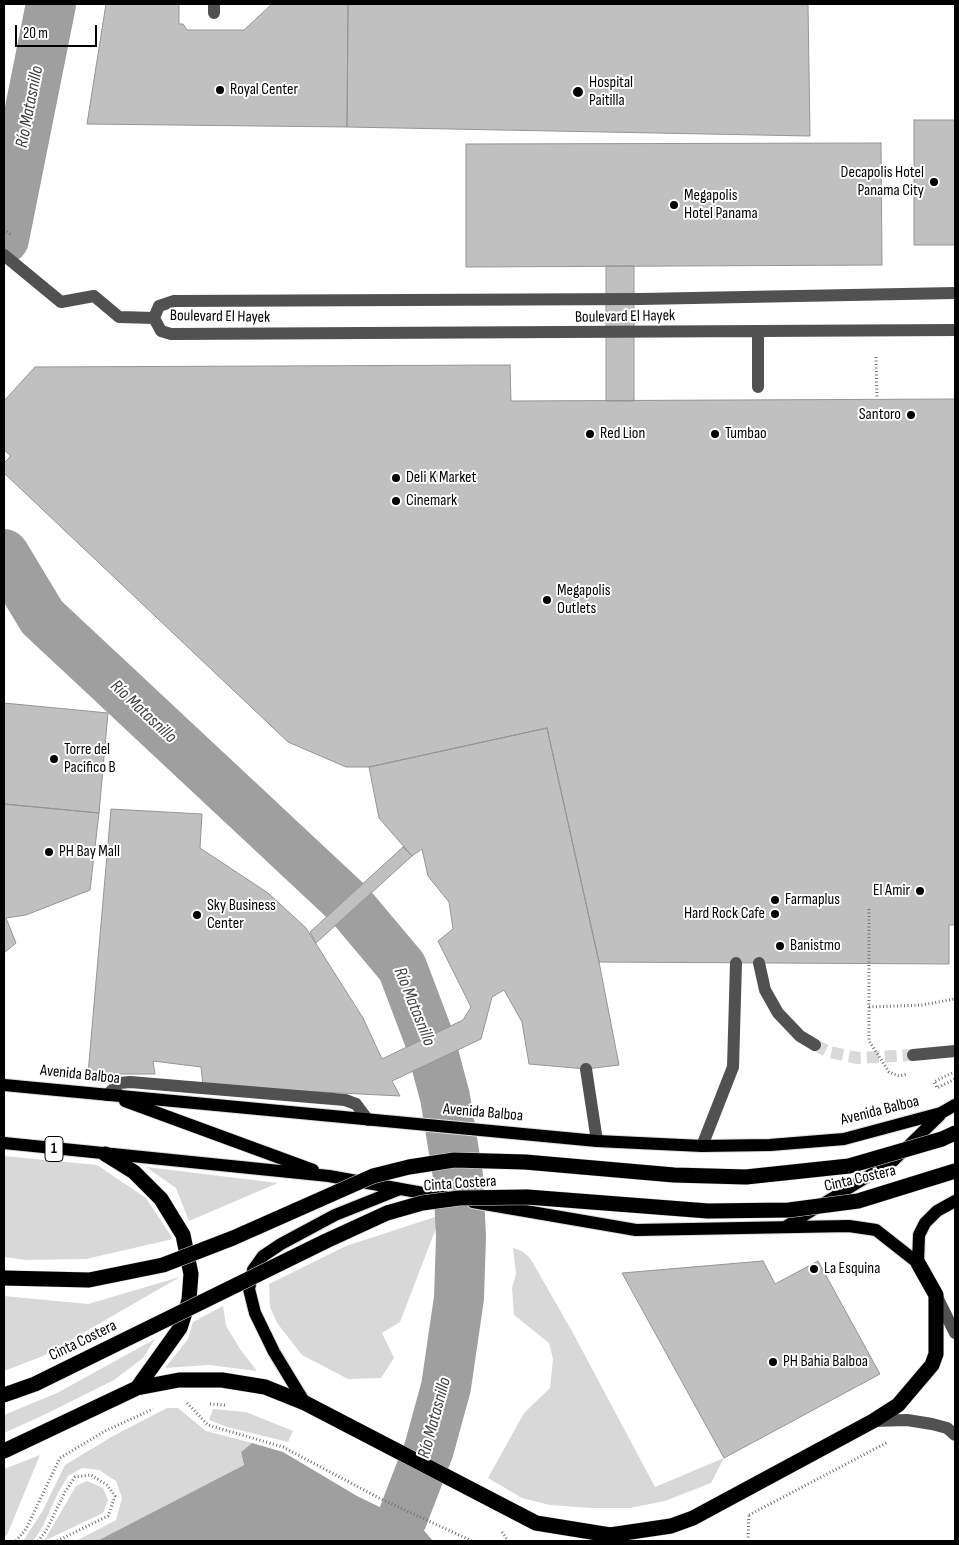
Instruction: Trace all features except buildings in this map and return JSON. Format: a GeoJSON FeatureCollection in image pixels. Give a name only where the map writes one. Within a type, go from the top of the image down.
{"type":"FeatureCollection","features":[{"type":"Feature","properties":{"kind":"highway"},"geometry":{"type":"LineString","coordinates":[[4,1278],[89,1280],[164,1265],[233,1238],[373,1176],[409,1167],[454,1160],[525,1162],[646,1173],[746,1177],[850,1166],[942,1139],[955,1132]]}},
{"type":"Feature","properties":{"kind":"highway"},"geometry":{"type":"LineString","coordinates":[[105,1154],[134,1172],[161,1199],[183,1235],[191,1274],[189,1300],[180,1328],[137,1388]]}},
{"type":"Feature","properties":{"kind":"highway","name":"Cinta Costera"},"geometry":{"type":"LineString","coordinates":[[4,1395],[44,1380],[326,1240],[387,1213],[422,1203],[459,1198],[527,1198],[708,1211],[789,1210],[858,1201],[955,1172]]}},
{"type":"Feature","properties":{"kind":"highway"},"geometry":{"type":"LineString","coordinates":[[4,1451],[137,1388],[179,1380],[222,1380],[264,1388],[310,1405],[536,1523],[610,1535],[672,1526],[693,1518],[873,1421],[898,1405],[932,1365],[936,1354],[936,1294],[918,1263]]}},
{"type":"Feature","properties":{"kind":"main road","name":"Avenida Balboa"},"geometry":{"type":"LineString","coordinates":[[4,1085],[597,1141],[702,1146],[770,1145],[844,1139],[941,1113],[955,1105]]}},
{"type":"Feature","properties":{"kind":"main road"},"geometry":{"type":"LineString","coordinates":[[107,1095],[329,1176]]}},
{"type":"Feature","properties":{"kind":"main road"},"geometry":{"type":"LineString","coordinates":[[782,1229],[893,1161],[941,1113]]}},
{"type":"Feature","properties":{"kind":"main road","name":"1"},"geometry":{"type":"LineString","coordinates":[[4,1143],[105,1154]]}},
{"type":"Feature","properties":{"kind":"main road"},"geometry":{"type":"LineString","coordinates":[[105,1154],[329,1176],[636,1230],[782,1229],[849,1226],[876,1230],[918,1263]]}},
{"type":"Feature","properties":{"kind":"main road"},"geometry":{"type":"LineString","coordinates":[[310,1405],[274,1352],[254,1313],[249,1290],[253,1270],[263,1256],[281,1244],[335,1215],[403,1190]]}},
{"type":"Feature","properties":{"kind":"main road"},"geometry":{"type":"LineString","coordinates":[[918,1263],[919,1234],[937,1211],[955,1201]]}},
{"type":"Feature","properties":{"kind":"street"},"geometry":{"type":"LineString","coordinates":[[4,255],[62,302],[94,296],[119,318],[154,318]]}},
{"type":"Feature","properties":{"kind":"street","name":"Boulevard El Hayek"},"geometry":{"type":"LineString","coordinates":[[955,293],[640,299],[174,300],[159,306],[154,318],[161,331],[171,334],[955,330]]}},
{"type":"Feature","properties":{"kind":"street"},"geometry":{"type":"LineString","coordinates":[[758,331],[758,387]]}},
{"type":"Feature","properties":{"kind":"street"},"geometry":{"type":"LineString","coordinates":[[702,1146],[733,1066],[736,963]]}},
{"type":"Feature","properties":{"kind":"street"},"geometry":{"type":"LineString","coordinates":[[759,963],[765,990],[778,1013],[800,1036],[815,1046]]}},
{"type":"Feature","properties":{"kind":"street"},"geometry":{"type":"LineString","coordinates":[[913,1055],[955,1051]]}},
{"type":"Feature","properties":{"kind":"street"},"geometry":{"type":"LineString","coordinates":[[586,1069],[597,1141]]}},
{"type":"Feature","properties":{"kind":"street"},"geometry":{"type":"LineString","coordinates":[[936,1294],[955,1333]]}},
{"type":"Feature","properties":{"kind":"street"},"geometry":{"type":"LineString","coordinates":[[873,1421],[907,1420],[947,1428],[955,1436]]}},
{"type":"Feature","properties":{"kind":"path"},"geometry":{"type":"LineString","coordinates":[[876,357],[877,399]]}},
{"type":"Feature","properties":{"kind":"path"},"geometry":{"type":"LineString","coordinates":[[870,909],[870,1041],[889,1072],[904,1075]]}},
{"type":"Feature","properties":{"kind":"path"},"geometry":{"type":"LineString","coordinates":[[870,1007],[922,1005],[955,999]]}},
{"type":"Feature","properties":{"kind":"path"},"geometry":{"type":"LineString","coordinates":[[955,1071],[934,1082],[937,1088],[955,1079]]}},
{"type":"Feature","properties":{"kind":"path"},"geometry":{"type":"LineString","coordinates":[[177,1403],[196,1403]]}},
{"type":"Feature","properties":{"kind":"path"},"geometry":{"type":"LineString","coordinates":[[187,1403],[208,1425],[283,1446],[314,1461],[379,1498],[472,1541]]}},
{"type":"Feature","properties":{"kind":"path"},"geometry":{"type":"LineString","coordinates":[[206,1404],[234,1405]]}},
{"type":"Feature","properties":{"kind":"path"},"geometry":{"type":"LineString","coordinates":[[16,1541],[26,1529],[60,1458],[105,1431],[158,1406]]}},
{"type":"Feature","properties":{"kind":"path"},"geometry":{"type":"LineString","coordinates":[[749,1515],[901,1435],[907,1420]]}},
{"type":"Feature","properties":{"kind":"path"},"geometry":{"type":"LineString","coordinates":[[38,1541],[75,1477],[91,1475],[108,1485],[115,1496],[108,1516],[57,1541]]}},
{"type":"Feature","properties":{"kind":"path"},"geometry":{"type":"LineString","coordinates":[[504,1533],[508,1541]]}},
{"type":"Feature","properties":{"kind":"shaded area"},"geometry":{"type":"Polygon","coordinates":[[[4,1156],[97,1165],[146,1198],[173,1239],[86,1259],[26,1260],[4,1257],[4,1156]]]}},
{"type":"Feature","properties":{"kind":"shaded area"},"geometry":{"type":"Polygon","coordinates":[[[146,1167],[278,1183],[189,1221],[176,1188],[146,1167]]]}},
{"type":"Feature","properties":{"kind":"shaded area"},"geometry":{"type":"Polygon","coordinates":[[[441,1215],[400,1322],[382,1333],[394,1358],[381,1378],[348,1379],[302,1355],[277,1323],[270,1307],[269,1284],[346,1246],[441,1215]]]}},
{"type":"Feature","properties":{"kind":"shaded area"},"geometry":{"type":"Polygon","coordinates":[[[513,1248],[522,1251],[530,1258],[573,1333],[655,1487],[724,1458],[711,1483],[665,1501],[630,1508],[590,1508],[550,1505],[522,1498],[488,1478],[524,1413],[550,1388],[553,1359],[549,1343],[514,1315],[512,1288],[516,1274],[513,1248]]]}},
{"type":"Feature","properties":{"kind":"shaded area"},"geometry":{"type":"Polygon","coordinates":[[[180,1277],[43,1356],[4,1371],[4,1296],[88,1304],[180,1277]]]}},
{"type":"Feature","properties":{"kind":"shaded area"},"geometry":{"type":"Polygon","coordinates":[[[223,1306],[226,1326],[240,1349],[257,1371],[209,1365],[165,1368],[188,1339],[193,1322],[223,1306]]]}},
{"type":"Feature","properties":{"kind":"shaded area"},"geometry":{"type":"Polygon","coordinates":[[[155,1339],[143,1358],[114,1380],[4,1433],[4,1415],[57,1393],[155,1339]]]}},
{"type":"Feature","properties":{"kind":"shaded area"},"geometry":{"type":"Polygon","coordinates":[[[167,1408],[178,1408],[206,1431],[252,1443],[241,1452],[244,1465],[97,1541],[76,1541],[116,1520],[122,1498],[116,1481],[99,1470],[82,1468],[68,1476],[42,1528],[33,1541],[23,1541],[42,1512],[65,1465],[113,1436],[167,1408]]]}},
{"type":"Feature","properties":{"kind":"shaded area"},"geometry":{"type":"Polygon","coordinates":[[[213,1409],[246,1412],[293,1431],[288,1442],[227,1427],[209,1420],[213,1409]]]}},
{"type":"Feature","properties":{"kind":"shaded area"},"geometry":{"type":"Polygon","coordinates":[[[252,1443],[283,1452],[357,1496],[421,1527],[433,1541],[97,1541],[244,1465],[241,1452],[252,1443]]]}},
{"type":"Feature","properties":{"kind":"shaded area"},"geometry":{"type":"Polygon","coordinates":[[[40,1455],[7,1535],[4,1537],[4,1469],[40,1455]]]}},
{"type":"Feature","properties":{"kind":"shaded area"},"geometry":{"type":"Polygon","coordinates":[[[87,1481],[103,1488],[108,1500],[103,1513],[44,1541],[76,1486],[87,1481]]]}},
{"type":"Feature","properties":{"kind":"waterway","name":"Río Matasnillo"},"geometry":{"type":"LineString","coordinates":[[4,239],[51,4]]}},
{"type":"Feature","properties":{"kind":"waterway","name":"Río Matasnillo"},"geometry":{"type":"LineString","coordinates":[[4,554],[42,617],[349,904],[402,967],[430,1041],[445,1097],[458,1176],[461,1237],[459,1298],[446,1387],[429,1449],[402,1519]]}},
{"type":"Feature","properties":{"kind":"tunnel"},"geometry":{"type":"LineString","coordinates":[[815,1045],[829,1052],[858,1058],[913,1055]]}},
{"type":"Feature","properties":{"kind":"place","name":"Royal Center"},"geometry":{"type":"Point","coordinates":[220,90]}},
{"type":"Feature","properties":{"kind":"place","name":"Hospital Paitilla"},"geometry":{"type":"Point","coordinates":[578,92]}},
{"type":"Feature","properties":{"kind":"place","name":"Decapolis Hotel Panama City"},"geometry":{"type":"Point","coordinates":[934,182]}},
{"type":"Feature","properties":{"kind":"place","name":"Megapolis Hotel Panama"},"geometry":{"type":"Point","coordinates":[674,205]}},
{"type":"Feature","properties":{"kind":"place","name":"Santoro"},"geometry":{"type":"Point","coordinates":[911,415]}},
{"type":"Feature","properties":{"kind":"place","name":"Red Lion"},"geometry":{"type":"Point","coordinates":[590,434]}},
{"type":"Feature","properties":{"kind":"place","name":"Tumbao"},"geometry":{"type":"Point","coordinates":[715,434]}},
{"type":"Feature","properties":{"kind":"place","name":"Deli K Market"},"geometry":{"type":"Point","coordinates":[396,478]}},
{"type":"Feature","properties":{"kind":"place","name":"Cinemark"},"geometry":{"type":"Point","coordinates":[396,501]}},
{"type":"Feature","properties":{"kind":"place","name":"Megapolis Outlets"},"geometry":{"type":"Point","coordinates":[547,600]}},
{"type":"Feature","properties":{"kind":"place","name":"Torre del Pacifico B"},"geometry":{"type":"Point","coordinates":[54,759]}},
{"type":"Feature","properties":{"kind":"place","name":"PH Bay Mall"},"geometry":{"type":"Point","coordinates":[49,852]}},
{"type":"Feature","properties":{"kind":"place","name":"El Amir"},"geometry":{"type":"Point","coordinates":[920,891]}},
{"type":"Feature","properties":{"kind":"place","name":"Farmaplus"},"geometry":{"type":"Point","coordinates":[775,900]}},
{"type":"Feature","properties":{"kind":"place","name":"Hard Rock Cafe"},"geometry":{"type":"Point","coordinates":[775,914]}},
{"type":"Feature","properties":{"kind":"place","name":"Sky Business Center"},"geometry":{"type":"Point","coordinates":[197,915]}},
{"type":"Feature","properties":{"kind":"place","name":"Banistmo"},"geometry":{"type":"Point","coordinates":[780,946]}},
{"type":"Feature","properties":{"kind":"place","name":"La Esquina"},"geometry":{"type":"Point","coordinates":[814,1269]}},
{"type":"Feature","properties":{"kind":"place","name":"PH Bahia Balboa"},"geometry":{"type":"Point","coordinates":[773,1362]}}]}
